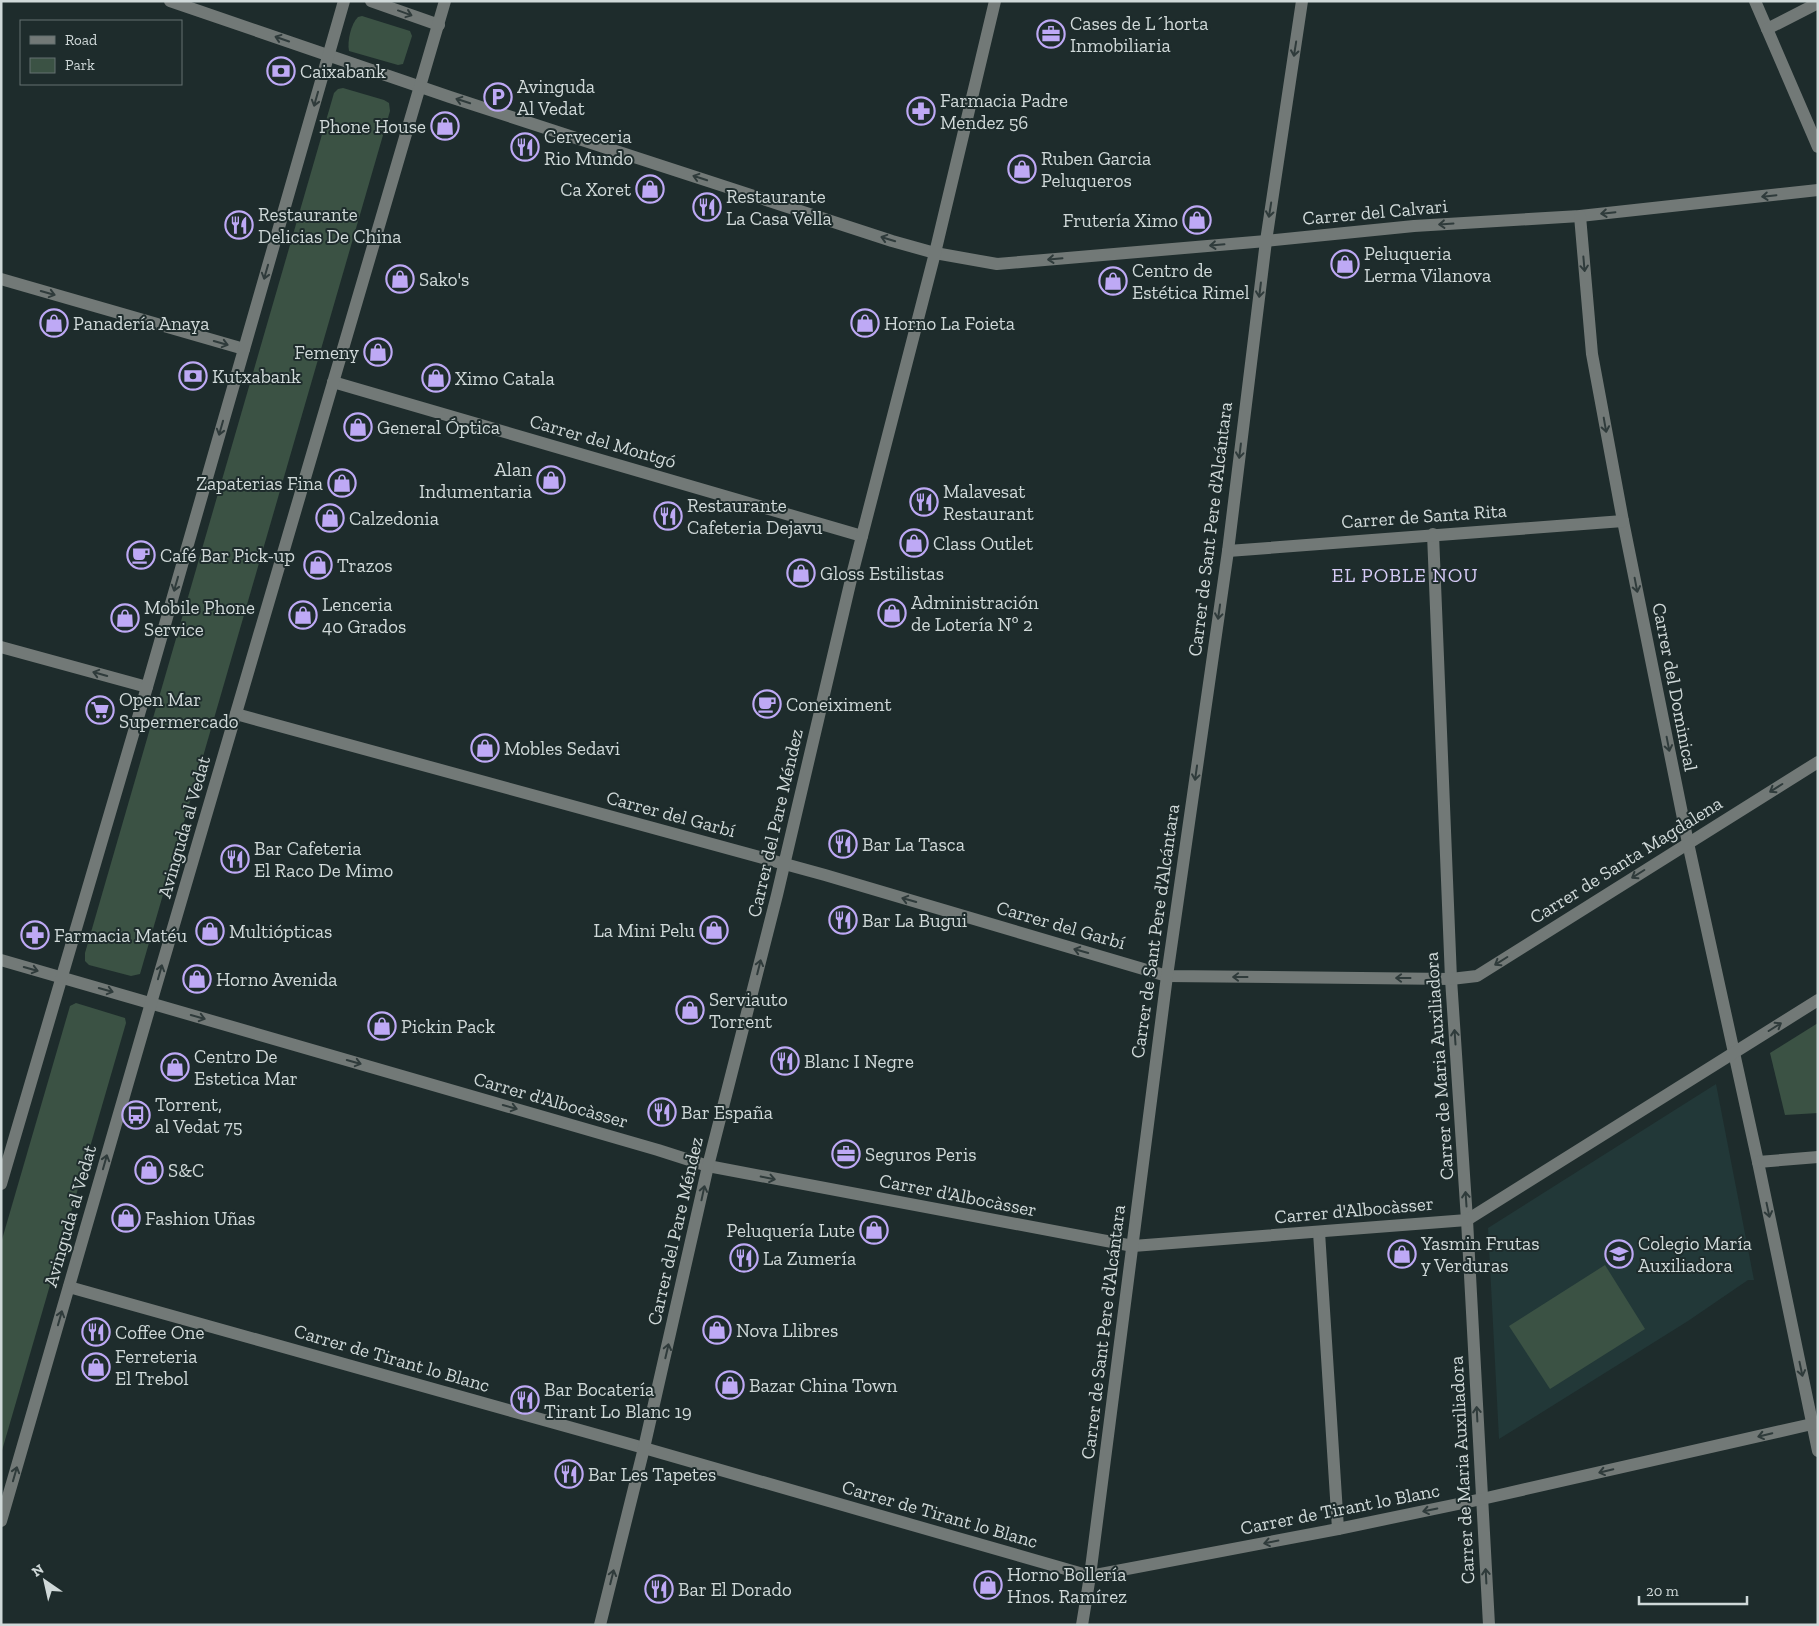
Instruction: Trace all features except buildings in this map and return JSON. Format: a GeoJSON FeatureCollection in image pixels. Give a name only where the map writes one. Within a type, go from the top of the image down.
{"type":"FeatureCollection","features":[{"type":"Feature","properties":{"kind":"street"},"geometry":{"type":"LineString","coordinates":[[170,1],[422,86]]}},
{"type":"Feature","properties":{"kind":"street"},"geometry":{"type":"LineString","coordinates":[[372,1],[438,25]]}},
{"type":"Feature","properties":{"kind":"street","name":"Avinguda al Vedat"},"geometry":{"type":"LineString","coordinates":[[1,1521],[333,382],[422,86],[445,1]]}},
{"type":"Feature","properties":{"kind":"street","name":"Carrer del Pare Méndez"},"geometry":{"type":"LineString","coordinates":[[600,1625],[644,1448],[708,1166],[862,536],[935,253],[996,1]]}},
{"type":"Feature","properties":{"kind":"street","name":"Carrer de Sant Pere d'Alcántara"},"geometry":{"type":"LineString","coordinates":[[1082,1625],[1090,1576],[1167,976],[1228,551],[1266,241],[1302,1]]}},
{"type":"Feature","properties":{"kind":"street"},"geometry":{"type":"LineString","coordinates":[[1755,1],[1818,147]]}},
{"type":"Feature","properties":{"kind":"street"},"geometry":{"type":"LineString","coordinates":[[1767,29],[1818,3]]}},
{"type":"Feature","properties":{"kind":"street"},"geometry":{"type":"LineString","coordinates":[[1,1184],[147,687],[329,54],[339,7]]}},
{"type":"Feature","properties":{"kind":"street","name":"Carrer del Calvari"},"geometry":{"type":"LineString","coordinates":[[422,86],[450,97],[892,240],[935,253],[997,264],[1266,241],[1414,226],[1580,216],[1818,190]]}},
{"type":"Feature","properties":{"kind":"street","name":"Carrer del Dominical"},"geometry":{"type":"LineString","coordinates":[[1580,216],[1592,354],[1622,521],[1688,843],[1758,1162],[1818,1451]]}},
{"type":"Feature","properties":{"kind":"street"},"geometry":{"type":"LineString","coordinates":[[1,279],[244,349]]}},
{"type":"Feature","properties":{"kind":"street","name":"Carrer del Montgó"},"geometry":{"type":"LineString","coordinates":[[333,382],[862,536]]}},
{"type":"Feature","properties":{"kind":"street","name":"Carrer de Santa Rita"},"geometry":{"type":"LineString","coordinates":[[1228,551],[1622,521]]}},
{"type":"Feature","properties":{"kind":"street","name":"Carrer de Maria Auxiliadora"},"geometry":{"type":"LineString","coordinates":[[1433,534],[1451,979],[1467,1220],[1489,1625]]}},
{"type":"Feature","properties":{"kind":"street"},"geometry":{"type":"LineString","coordinates":[[1,647],[147,687]]}},
{"type":"Feature","properties":{"kind":"street","name":"Carrer del Garbí"},"geometry":{"type":"LineString","coordinates":[[236,714],[825,876],[1167,976],[1451,979]]}},
{"type":"Feature","properties":{"kind":"street","name":"Carrer de Santa Magdalena"},"geometry":{"type":"LineString","coordinates":[[1451,979],[1477,976],[1818,762]]}},
{"type":"Feature","properties":{"kind":"street"},"geometry":{"type":"LineString","coordinates":[[1,960],[151,1003]]}},
{"type":"Feature","properties":{"kind":"street","name":"Carrer d'Albocàsser"},"geometry":{"type":"LineString","coordinates":[[151,1003],[708,1166],[1133,1246],[1467,1220],[1818,1000]]}},
{"type":"Feature","properties":{"kind":"street"},"geometry":{"type":"LineString","coordinates":[[1758,1162],[1818,1157]]}},
{"type":"Feature","properties":{"kind":"street"},"geometry":{"type":"LineString","coordinates":[[1319,1232],[1338,1529]]}},
{"type":"Feature","properties":{"kind":"street","name":"Carrer de Tirant lo Blanc"},"geometry":{"type":"LineString","coordinates":[[69,1287],[644,1448],[1090,1576],[1338,1529],[1482,1499],[1812,1424]]}},
{"type":"Feature","properties":{"kind":"shaded area","name":"Colegio María Auxiliadora"},"geometry":{"type":"Polygon","coordinates":[[[1716,1084],[1754,1280],[1748,1280],[1688,1321],[1499,1439],[1488,1228],[1716,1084]]]}},
{"type":"Feature","properties":{"kind":"green space"},"geometry":{"type":"Polygon","coordinates":[[[362,16],[410,31],[412,36],[403,64],[398,65],[349,51],[350,33],[358,17],[362,16]]]}},
{"type":"Feature","properties":{"kind":"green space"},"geometry":{"type":"Polygon","coordinates":[[[343,88],[384,100],[389,103],[390,111],[140,974],[131,976],[89,965],[85,961],[85,953],[334,93],[338,89],[343,88]]]}},
{"type":"Feature","properties":{"kind":"green space"},"geometry":{"type":"Polygon","coordinates":[[[76,1003],[125,1018],[126,1023],[1,1454],[1,1243],[70,1006],[76,1003]]]}},
{"type":"Feature","properties":{"kind":"green space"},"geometry":{"type":"Polygon","coordinates":[[[1818,1023],[1818,1113],[1785,1115],[1770,1053],[1818,1023]]]}},
{"type":"Feature","properties":{"kind":"green space"},"geometry":{"type":"Polygon","coordinates":[[[1605,1265],[1645,1329],[1550,1389],[1509,1326],[1605,1265]]]}},
{"type":"Feature","properties":{"kind":"place","name":"Cases de L´horta Inmobiliaria"},"geometry":{"type":"Point","coordinates":[1051,34]}},
{"type":"Feature","properties":{"kind":"place","name":"Caixabank"},"geometry":{"type":"Point","coordinates":[281,71]}},
{"type":"Feature","properties":{"kind":"place","name":"Avinguda Al Vedat"},"geometry":{"type":"Point","coordinates":[498,97]}},
{"type":"Feature","properties":{"kind":"place","name":"Farmacia Padre Mendez 56"},"geometry":{"type":"Point","coordinates":[921,111]}},
{"type":"Feature","properties":{"kind":"place","name":"Phone House"},"geometry":{"type":"Point","coordinates":[445,126]}},
{"type":"Feature","properties":{"kind":"place","name":"Cerveceria Rio Mundo"},"geometry":{"type":"Point","coordinates":[525,147]}},
{"type":"Feature","properties":{"kind":"place","name":"Ruben Garcia Peluqueros"},"geometry":{"type":"Point","coordinates":[1022,169]}},
{"type":"Feature","properties":{"kind":"place","name":"Ca Xoret"},"geometry":{"type":"Point","coordinates":[650,189]}},
{"type":"Feature","properties":{"kind":"place","name":"Restaurante La Casa Vella"},"geometry":{"type":"Point","coordinates":[707,207]}},
{"type":"Feature","properties":{"kind":"place","name":"Frutería Ximo"},"geometry":{"type":"Point","coordinates":[1197,220]}},
{"type":"Feature","properties":{"kind":"place","name":"Restaurante Delicias De China"},"geometry":{"type":"Point","coordinates":[239,225]}},
{"type":"Feature","properties":{"kind":"place","name":"Peluqueria Lerma Vilanova"},"geometry":{"type":"Point","coordinates":[1345,264]}},
{"type":"Feature","properties":{"kind":"place","name":"Sako's"},"geometry":{"type":"Point","coordinates":[400,279]}},
{"type":"Feature","properties":{"kind":"place","name":"Centro de Estética Rimel"},"geometry":{"type":"Point","coordinates":[1113,281]}},
{"type":"Feature","properties":{"kind":"place","name":"Panadería Anaya"},"geometry":{"type":"Point","coordinates":[54,323]}},
{"type":"Feature","properties":{"kind":"place","name":"Horno La Foieta"},"geometry":{"type":"Point","coordinates":[865,323]}},
{"type":"Feature","properties":{"kind":"place","name":"Femeny"},"geometry":{"type":"Point","coordinates":[378,352]}},
{"type":"Feature","properties":{"kind":"place","name":"Kutxabank"},"geometry":{"type":"Point","coordinates":[193,376]}},
{"type":"Feature","properties":{"kind":"place","name":"Ximo Catala"},"geometry":{"type":"Point","coordinates":[436,378]}},
{"type":"Feature","properties":{"kind":"place","name":"General Óptica"},"geometry":{"type":"Point","coordinates":[358,427]}},
{"type":"Feature","properties":{"kind":"place","name":"Alan Indumentaria"},"geometry":{"type":"Point","coordinates":[551,480]}},
{"type":"Feature","properties":{"kind":"place","name":"Zapaterias Fina"},"geometry":{"type":"Point","coordinates":[342,483]}},
{"type":"Feature","properties":{"kind":"place","name":"Malavesat Restaurant"},"geometry":{"type":"Point","coordinates":[924,502]}},
{"type":"Feature","properties":{"kind":"place","name":"Restaurante Cafeteria Dejavu"},"geometry":{"type":"Point","coordinates":[668,516]}},
{"type":"Feature","properties":{"kind":"place","name":"Calzedonia"},"geometry":{"type":"Point","coordinates":[330,518]}},
{"type":"Feature","properties":{"kind":"place","name":"Class Outlet"},"geometry":{"type":"Point","coordinates":[914,543]}},
{"type":"Feature","properties":{"kind":"place","name":"Café Bar Pick-up"},"geometry":{"type":"Point","coordinates":[141,555]}},
{"type":"Feature","properties":{"kind":"place","name":"Trazos"},"geometry":{"type":"Point","coordinates":[318,565]}},
{"type":"Feature","properties":{"kind":"place","name":"Gloss Estilistas"},"geometry":{"type":"Point","coordinates":[801,573]}},
{"type":"Feature","properties":{"kind":"place","name":"Administración de Lotería Nº 2"},"geometry":{"type":"Point","coordinates":[892,613]}},
{"type":"Feature","properties":{"kind":"place","name":"Lenceria 40 Grados"},"geometry":{"type":"Point","coordinates":[303,615]}},
{"type":"Feature","properties":{"kind":"place","name":"Mobile Phone Service"},"geometry":{"type":"Point","coordinates":[125,618]}},
{"type":"Feature","properties":{"kind":"place","name":"Coneiximent"},"geometry":{"type":"Point","coordinates":[767,704]}},
{"type":"Feature","properties":{"kind":"place","name":"Open Mar Supermercado"},"geometry":{"type":"Point","coordinates":[100,710]}},
{"type":"Feature","properties":{"kind":"place","name":"Mobles Sedavi"},"geometry":{"type":"Point","coordinates":[485,748]}},
{"type":"Feature","properties":{"kind":"place","name":"Bar La Tasca"},"geometry":{"type":"Point","coordinates":[843,844]}},
{"type":"Feature","properties":{"kind":"place","name":"Bar Cafeteria El Raco De Mimo"},"geometry":{"type":"Point","coordinates":[235,859]}},
{"type":"Feature","properties":{"kind":"place","name":"Bar La Bugui"},"geometry":{"type":"Point","coordinates":[843,920]}},
{"type":"Feature","properties":{"kind":"place","name":"La Mini Pelu"},"geometry":{"type":"Point","coordinates":[714,930]}},
{"type":"Feature","properties":{"kind":"place","name":"Multiópticas"},"geometry":{"type":"Point","coordinates":[210,931]}},
{"type":"Feature","properties":{"kind":"place","name":"Farmacia Matéu"},"geometry":{"type":"Point","coordinates":[35,935]}},
{"type":"Feature","properties":{"kind":"place","name":"Horno Avenida"},"geometry":{"type":"Point","coordinates":[197,979]}},
{"type":"Feature","properties":{"kind":"place","name":"Serviauto Torrent"},"geometry":{"type":"Point","coordinates":[690,1010]}},
{"type":"Feature","properties":{"kind":"place","name":"Pickin Pack"},"geometry":{"type":"Point","coordinates":[382,1026]}},
{"type":"Feature","properties":{"kind":"place","name":"Blanc I Negre"},"geometry":{"type":"Point","coordinates":[785,1061]}},
{"type":"Feature","properties":{"kind":"place","name":"Centro De Estetica Mar"},"geometry":{"type":"Point","coordinates":[175,1067]}},
{"type":"Feature","properties":{"kind":"place","name":"Bar España"},"geometry":{"type":"Point","coordinates":[662,1112]}},
{"type":"Feature","properties":{"kind":"place","name":"Torrent, al Vedat 75"},"geometry":{"type":"Point","coordinates":[136,1115]}},
{"type":"Feature","properties":{"kind":"place","name":"Seguros Peris"},"geometry":{"type":"Point","coordinates":[846,1154]}},
{"type":"Feature","properties":{"kind":"place","name":"S&C"},"geometry":{"type":"Point","coordinates":[149,1170]}},
{"type":"Feature","properties":{"kind":"place","name":"Fashion Uñas"},"geometry":{"type":"Point","coordinates":[126,1218]}},
{"type":"Feature","properties":{"kind":"place","name":"Peluquería Lute"},"geometry":{"type":"Point","coordinates":[874,1230]}},
{"type":"Feature","properties":{"kind":"place","name":"Yasmin Frutas y Verduras"},"geometry":{"type":"Point","coordinates":[1402,1254]}},
{"type":"Feature","properties":{"kind":"place","name":"Colegio María Auxiliadora"},"geometry":{"type":"Point","coordinates":[1619,1254]}},
{"type":"Feature","properties":{"kind":"place","name":"La Zumería"},"geometry":{"type":"Point","coordinates":[744,1258]}},
{"type":"Feature","properties":{"kind":"place","name":"Nova Llibres"},"geometry":{"type":"Point","coordinates":[717,1330]}},
{"type":"Feature","properties":{"kind":"place","name":"Coffee One"},"geometry":{"type":"Point","coordinates":[96,1332]}},
{"type":"Feature","properties":{"kind":"place","name":"Ferreteria El Trebol"},"geometry":{"type":"Point","coordinates":[96,1367]}},
{"type":"Feature","properties":{"kind":"place","name":"Bazar China Town"},"geometry":{"type":"Point","coordinates":[730,1385]}},
{"type":"Feature","properties":{"kind":"place","name":"Bar Bocatería Tirant Lo Blanc 19"},"geometry":{"type":"Point","coordinates":[525,1400]}},
{"type":"Feature","properties":{"kind":"place","name":"Bar Les Tapetes"},"geometry":{"type":"Point","coordinates":[569,1474]}},
{"type":"Feature","properties":{"kind":"place","name":"Horno Bollería Hnos. Ramírez"},"geometry":{"type":"Point","coordinates":[988,1585]}},
{"type":"Feature","properties":{"kind":"place","name":"Bar El Dorado"},"geometry":{"type":"Point","coordinates":[659,1589]}},
{"type":"Feature","properties":{"kind":"district","name":"EL POBLE NOU"},"geometry":{"type":"Point","coordinates":[1405,575]}}]}
